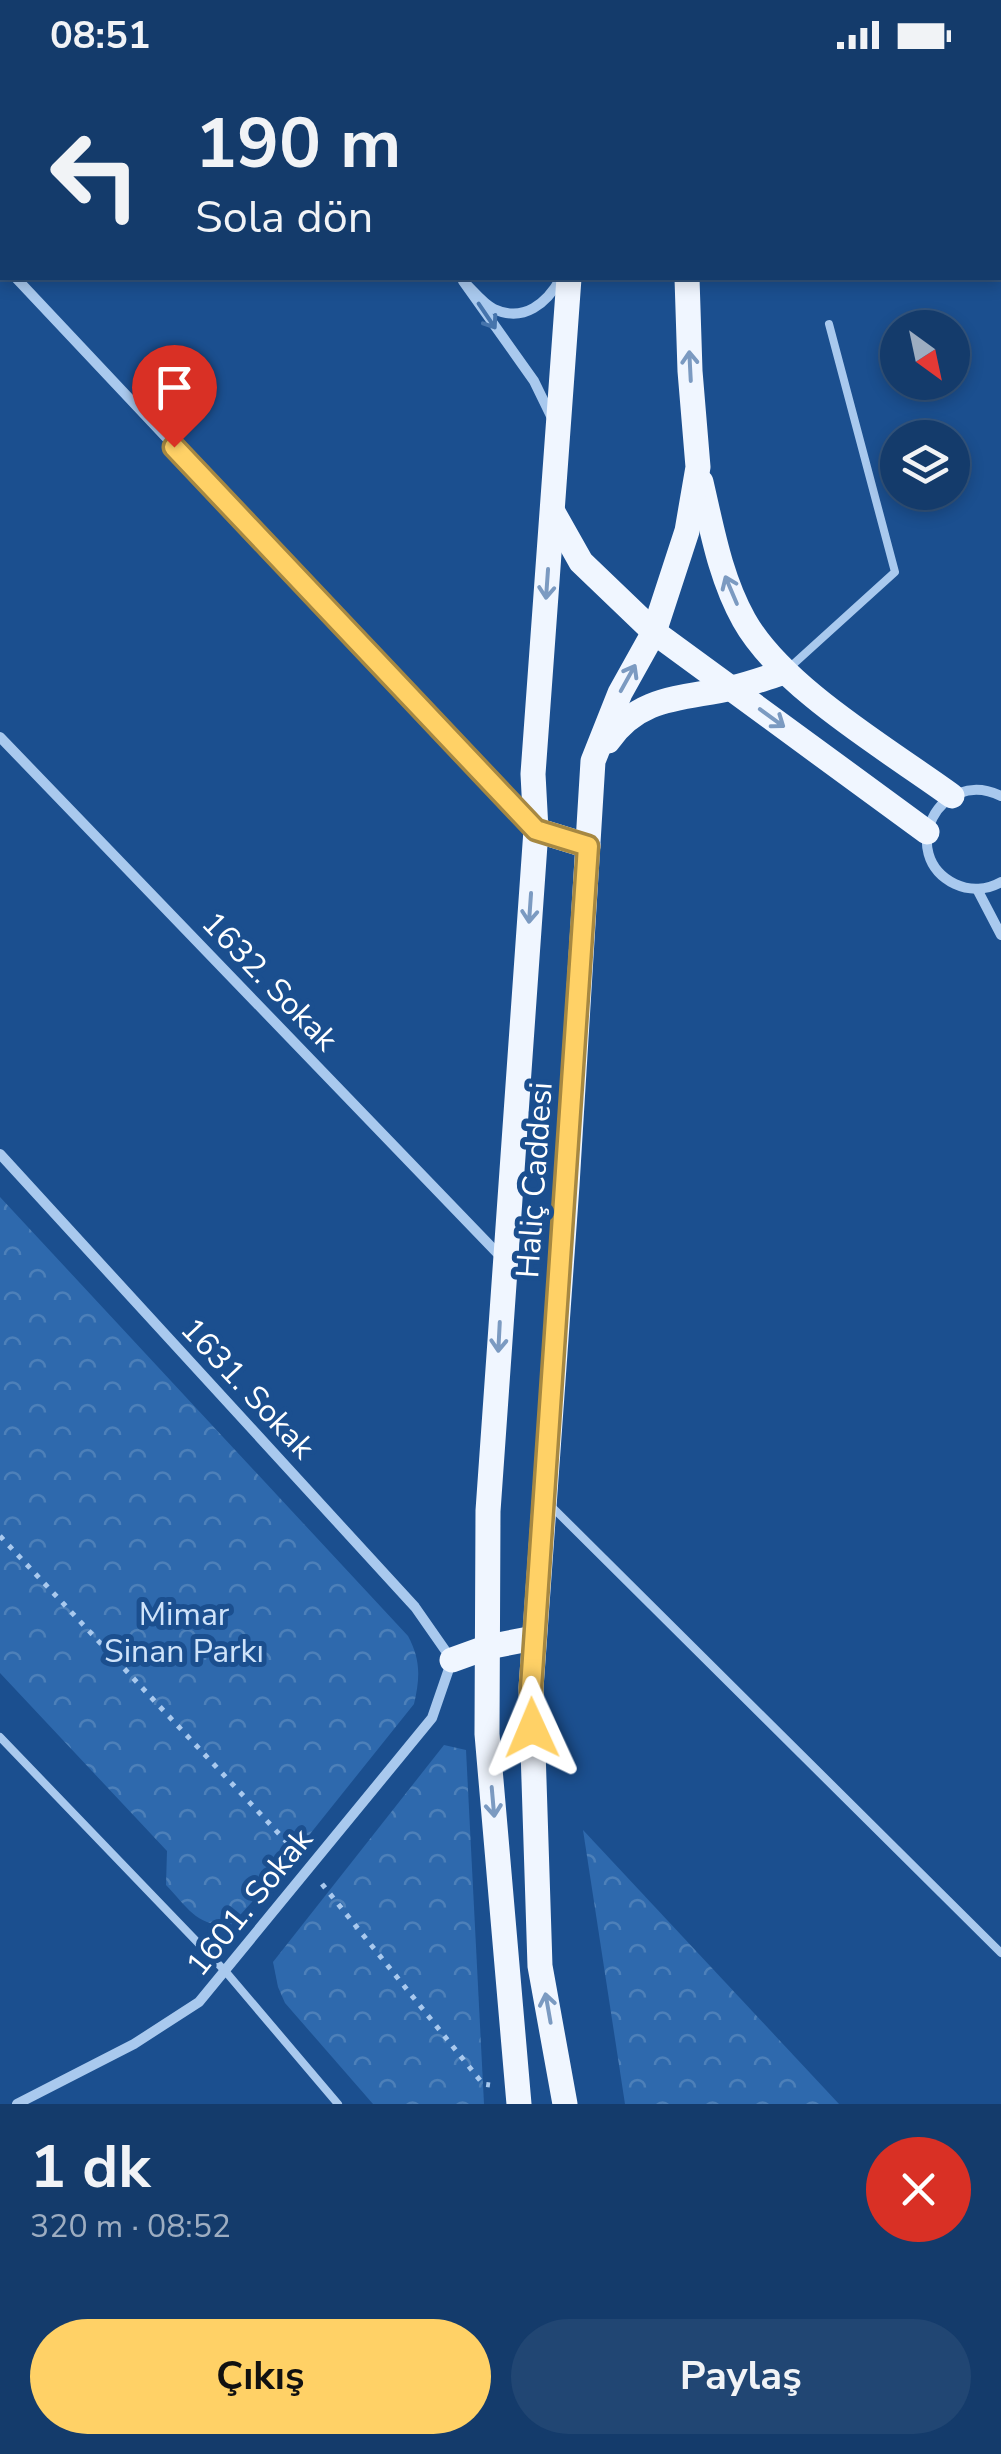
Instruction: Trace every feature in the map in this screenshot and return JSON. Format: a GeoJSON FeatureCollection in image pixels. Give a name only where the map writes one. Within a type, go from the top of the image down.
{"type":"FeatureCollection","features":[{"type":"Feature","properties":{"kind":"main road","name":"Haliç Caddesi"},"geometry":{"type":"LineString","coordinates":[[518,2096],[487,1734],[488,1511],[536,830],[533,774],[569,280]]}},
{"type":"Feature","properties":{"kind":"main road","name":"Haliç Caddesi"},"geometry":{"type":"LineString","coordinates":[[564,2104],[540,1966],[531,1688],[593,761],[620,693],[654,632],[686,531],[698,467],[687,280]]}},
{"type":"Feature","properties":{"kind":"main road"},"geometry":{"type":"LineString","coordinates":[[698,467],[719,560],[745,621],[785,672],[952,796]]}},
{"type":"Feature","properties":{"kind":"main road"},"geometry":{"type":"LineString","coordinates":[[552,509],[580,562],[654,632],[927,832]]}},
{"type":"Feature","properties":{"kind":"main road"},"geometry":{"type":"LineString","coordinates":[[593,761],[616,728],[637,710],[682,694],[732,688],[785,672]]}},
{"type":"Feature","properties":{"kind":"main road"},"geometry":{"type":"LineString","coordinates":[[536,830],[588,846]]}},
{"type":"Feature","properties":{"kind":"main road"},"geometry":{"type":"LineString","coordinates":[[452,1660],[488,1647],[534,1638]]}},
{"type":"Feature","properties":{"kind":"street"},"geometry":{"type":"LineString","coordinates":[[18,280],[536,830]]}},
{"type":"Feature","properties":{"kind":"street"},"geometry":{"type":"LineString","coordinates":[[463,280],[493,308],[516,313],[535,310],[551,296],[560,280]]}},
{"type":"Feature","properties":{"kind":"street"},"geometry":{"type":"LineString","coordinates":[[463,280],[534,381],[558,438]]}},
{"type":"Feature","properties":{"kind":"street","name":"1632. Sokak"},"geometry":{"type":"LineString","coordinates":[[0,737],[504,1260]]}},
{"type":"Feature","properties":{"kind":"street"},"geometry":{"type":"LineString","coordinates":[[1001,796],[975,789],[952,796],[932,815],[927,832],[927,849],[944,878],[977,889],[1001,882]]}},
{"type":"Feature","properties":{"kind":"street"},"geometry":{"type":"LineString","coordinates":[[977,889],[1001,935]]}},
{"type":"Feature","properties":{"kind":"street","name":"1631. Sokak"},"geometry":{"type":"LineString","coordinates":[[0,1154],[415,1607],[452,1660]]}},
{"type":"Feature","properties":{"kind":"street","name":"1601. Sokak"},"geometry":{"type":"LineString","coordinates":[[17,2104],[33,2101],[172,2023],[199,2002],[432,1718],[452,1660]]}},
{"type":"Feature","properties":{"kind":"lane"},"geometry":{"type":"LineString","coordinates":[[785,672],[896,572],[829,324]]}},
{"type":"Feature","properties":{"kind":"lane"},"geometry":{"type":"LineString","coordinates":[[544,1499],[1001,1954]]}},
{"type":"Feature","properties":{"kind":"lane"},"geometry":{"type":"LineString","coordinates":[[0,1737],[226,1972],[338,2104]]}},
{"type":"Feature","properties":{"kind":"path"},"geometry":{"type":"LineString","coordinates":[[0,1536],[309,1867],[483,2084],[518,2096]]}},
{"type":"Feature","properties":{"kind":"green space","name":"Mimar Sinan Parkı"},"geometry":{"type":"Polygon","coordinates":[[[0,1197],[408,1636],[415,1653],[418,1677],[414,1704],[282,1869],[231,1925],[201,1919],[166,1885],[167,1851],[0,1673],[0,1197]]]}},
{"type":"Feature","properties":{"kind":"green space"},"geometry":{"type":"Polygon","coordinates":[[[444,1745],[466,1750],[484,2104],[373,2104],[285,2003],[273,1962],[444,1745]]]}},
{"type":"Feature","properties":{"kind":"green space"},"geometry":{"type":"Polygon","coordinates":[[[583,1830],[839,2104],[625,2104],[583,1830]]]}},
{"type":"Feature","properties":{"kind":"route"},"geometry":{"type":"LineString","coordinates":[[174,447],[536,830],[588,846],[531,1688],[532,1728]]}}]}
